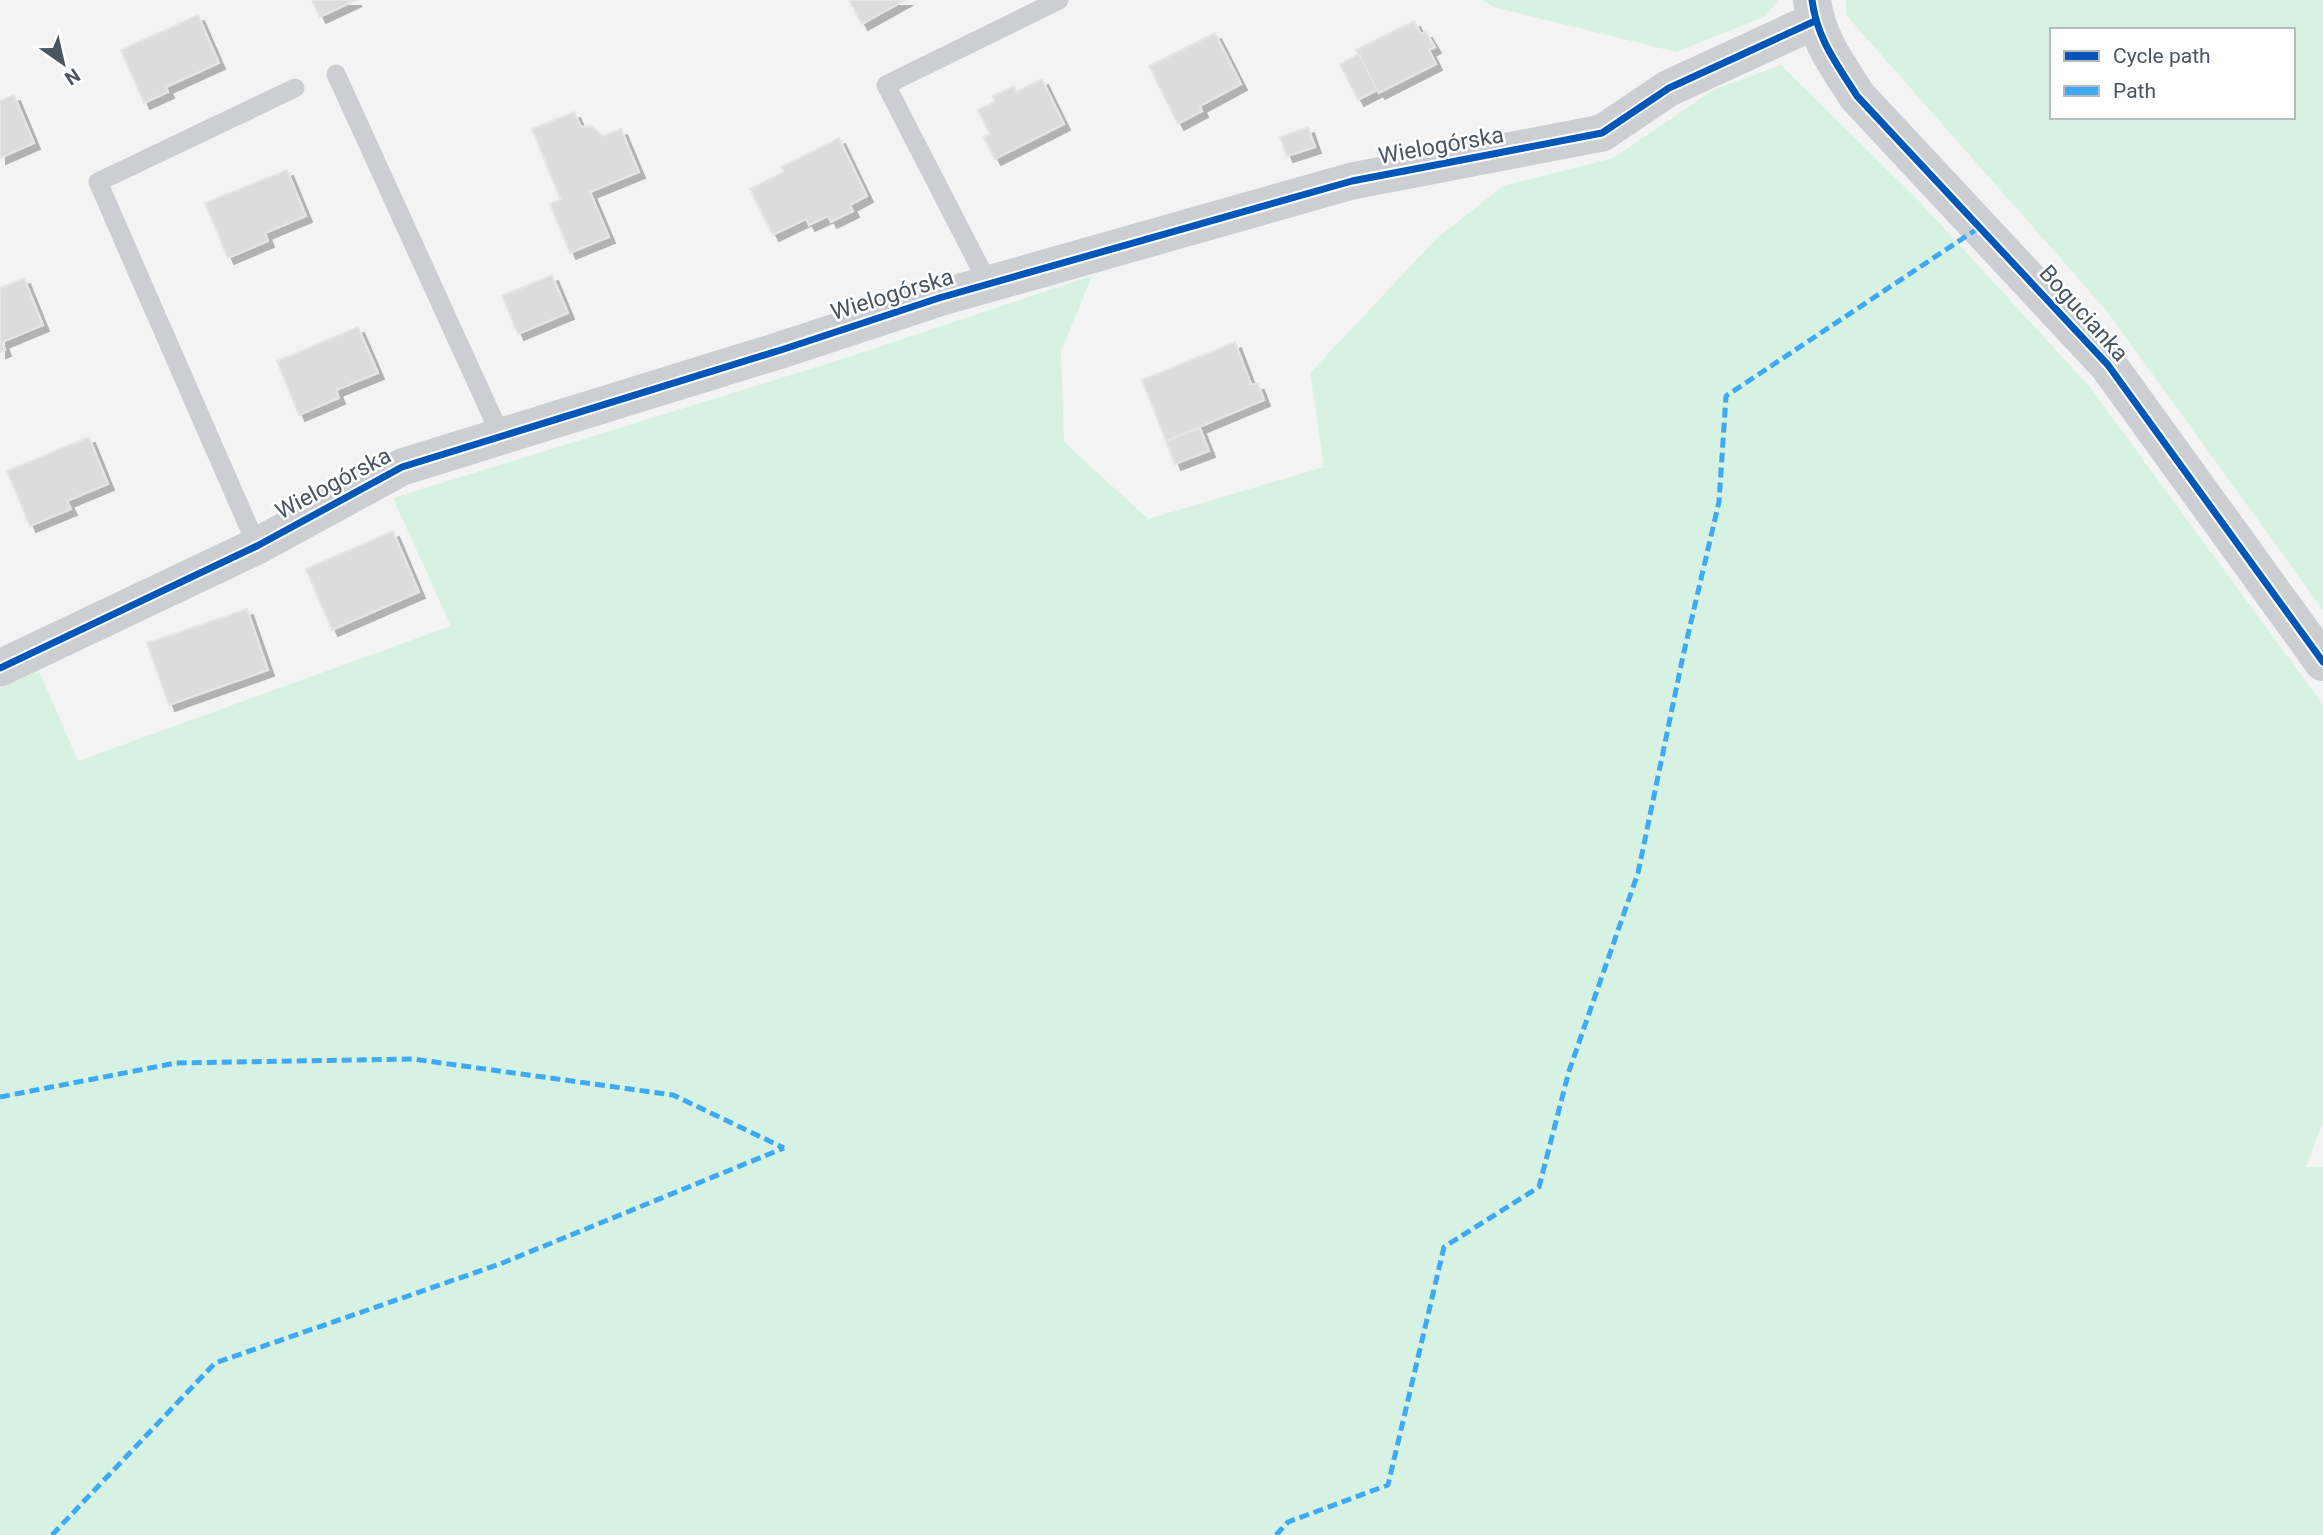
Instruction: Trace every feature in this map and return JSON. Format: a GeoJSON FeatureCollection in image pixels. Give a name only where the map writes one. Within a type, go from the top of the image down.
{"type":"FeatureCollection","features":[{"type":"Feature","properties":{"kind":"street","name":"Wielogórska"},"geometry":{"type":"LineString","coordinates":[[0,668],[257,546],[402,467],[784,349],[939,298],[1352,181],[1602,134],[1669,88],[1814,11]]}},
{"type":"Feature","properties":{"kind":"street","name":"Bogucianka"},"geometry":{"type":"LineString","coordinates":[[1814,11],[1826,48],[1857,96],[2108,365],[2323,662]]}},
{"type":"Feature","properties":{"kind":"lane"},"geometry":{"type":"LineString","coordinates":[[989,285],[886,85],[1059,0]]}},
{"type":"Feature","properties":{"kind":"lane"},"geometry":{"type":"LineString","coordinates":[[336,74],[501,436]]}},
{"type":"Feature","properties":{"kind":"lane","name":"Wielogórska"},"geometry":{"type":"LineString","coordinates":[[257,546],[98,182],[295,88]]}},
{"type":"Feature","properties":{"kind":"green space"},"geometry":{"type":"Polygon","coordinates":[[[1482,0],[1778,0],[1766,16],[1676,52],[1494,7],[1482,0]]]}},
{"type":"Feature","properties":{"kind":"green space"},"geometry":{"type":"Polygon","coordinates":[[[1846,0],[2323,0],[2323,610],[2106,310],[1846,15],[1846,0]]]}},
{"type":"Feature","properties":{"kind":"green space"},"geometry":{"type":"Polygon","coordinates":[[[1781,65],[1918,200],[2089,386],[2323,705],[2323,1122],[2306,1167],[2323,1167],[2323,1535],[0,1535],[0,688],[39,671],[78,761],[451,626],[393,498],[833,362],[1092,276],[1061,351],[1064,442],[1148,519],[1324,467],[1310,373],[1436,239],[1503,186],[1613,158],[1713,90],[1781,65]]]}},
{"type":"Feature","properties":{"kind":"building"},"geometry":{"type":"Polygon","coordinates":[[[312,0],[356,0],[320,17],[312,0]]]}},
{"type":"Feature","properties":{"kind":"building"},"geometry":{"type":"Polygon","coordinates":[[[849,0],[905,0],[862,24],[849,0]]]}},
{"type":"Feature","properties":{"kind":"building"},"geometry":{"type":"Polygon","coordinates":[[[198,15],[219,63],[166,87],[168,92],[144,103],[121,50],[198,15]]]}},
{"type":"Feature","properties":{"kind":"building"},"geometry":{"type":"Polygon","coordinates":[[[1414,21],[1421,34],[1426,32],[1435,47],[1429,50],[1436,64],[1379,93],[1356,50],[1414,21]]]}},
{"type":"Feature","properties":{"kind":"building"},"geometry":{"type":"Polygon","coordinates":[[[1215,33],[1241,84],[1200,106],[1202,111],[1178,124],[1149,66],[1215,33]]]}},
{"type":"Feature","properties":{"kind":"building"},"geometry":{"type":"Polygon","coordinates":[[[1359,54],[1377,90],[1358,100],[1340,64],[1359,54]]]}},
{"type":"Feature","properties":{"kind":"building"},"geometry":{"type":"Polygon","coordinates":[[[1042,79],[1064,124],[995,159],[984,137],[990,134],[978,110],[995,102],[993,96],[1014,86],[1016,92],[1042,79]]]}},
{"type":"Feature","properties":{"kind":"building"},"geometry":{"type":"Polygon","coordinates":[[[14,95],[34,143],[0,158],[0,101],[14,95]]]}},
{"type":"Feature","properties":{"kind":"building"},"geometry":{"type":"Polygon","coordinates":[[[574,112],[581,127],[591,126],[603,136],[621,129],[639,172],[590,192],[609,237],[570,253],[550,204],[561,200],[532,129],[574,112]]]}},
{"type":"Feature","properties":{"kind":"building"},"geometry":{"type":"Polygon","coordinates":[[[1308,127],[1315,147],[1287,156],[1280,137],[1308,127]]]}},
{"type":"Feature","properties":{"kind":"building"},"geometry":{"type":"Polygon","coordinates":[[[839,138],[867,196],[850,205],[853,211],[831,222],[828,216],[809,225],[806,219],[773,235],[750,189],[784,172],[781,167],[839,138]]]}},
{"type":"Feature","properties":{"kind":"building"},"geometry":{"type":"Polygon","coordinates":[[[287,170],[306,216],[265,233],[268,241],[228,258],[205,203],[287,170]]]}},
{"type":"Feature","properties":{"kind":"building"},"geometry":{"type":"Polygon","coordinates":[[[552,275],[568,313],[518,334],[502,296],[552,275]]]}},
{"type":"Feature","properties":{"kind":"building"},"geometry":{"type":"Polygon","coordinates":[[[24,278],[43,325],[2,342],[5,350],[0,352],[0,288],[24,278]]]}},
{"type":"Feature","properties":{"kind":"building"},"geometry":{"type":"Polygon","coordinates":[[[358,327],[378,373],[336,390],[339,398],[299,415],[277,361],[358,327]]]}},
{"type":"Feature","properties":{"kind":"building"},"geometry":{"type":"Polygon","coordinates":[[[1235,342],[1251,384],[1258,384],[1264,400],[1166,441],[1142,380],[1235,342]]]}},
{"type":"Feature","properties":{"kind":"building"},"geometry":{"type":"Polygon","coordinates":[[[1200,428],[1209,451],[1175,464],[1166,441],[1200,428]]]}},
{"type":"Feature","properties":{"kind":"building"},"geometry":{"type":"Polygon","coordinates":[[[89,437],[108,484],[67,501],[71,509],[30,526],[7,471],[89,437]]]}},
{"type":"Feature","properties":{"kind":"building"},"geometry":{"type":"Polygon","coordinates":[[[393,531],[419,592],[332,630],[306,569],[393,531]]]}},
{"type":"Feature","properties":{"kind":"building"},"geometry":{"type":"Polygon","coordinates":[[[247,609],[268,670],[169,705],[147,643],[247,609]]]}},
{"type":"Feature","properties":{"kind":"marked path"},"geometry":{"type":"LineString","coordinates":[[1276,1535],[1288,1522],[1388,1485],[1444,1247],[1539,1187],[1569,1071],[1638,873],[1683,656],[1719,502],[1726,396],[1980,227]]}},
{"type":"Feature","properties":{"kind":"marked path"},"geometry":{"type":"LineString","coordinates":[[0,1097],[176,1063],[413,1059],[673,1095],[784,1148]]}},
{"type":"Feature","properties":{"kind":"marked path"},"geometry":{"type":"LineString","coordinates":[[52,1535],[215,1363],[500,1264],[784,1148]]}},
{"type":"Feature","properties":{"kind":"cycle path"},"geometry":{"type":"LineString","coordinates":[[1812,0],[1823,39],[1857,96],[2108,365],[2323,662]]}},
{"type":"Feature","properties":{"kind":"cycle path"},"geometry":{"type":"LineString","coordinates":[[0,668],[257,546],[402,467],[784,349],[939,298],[1352,181],[1602,133],[1669,88],[1815,21]]}}]}
